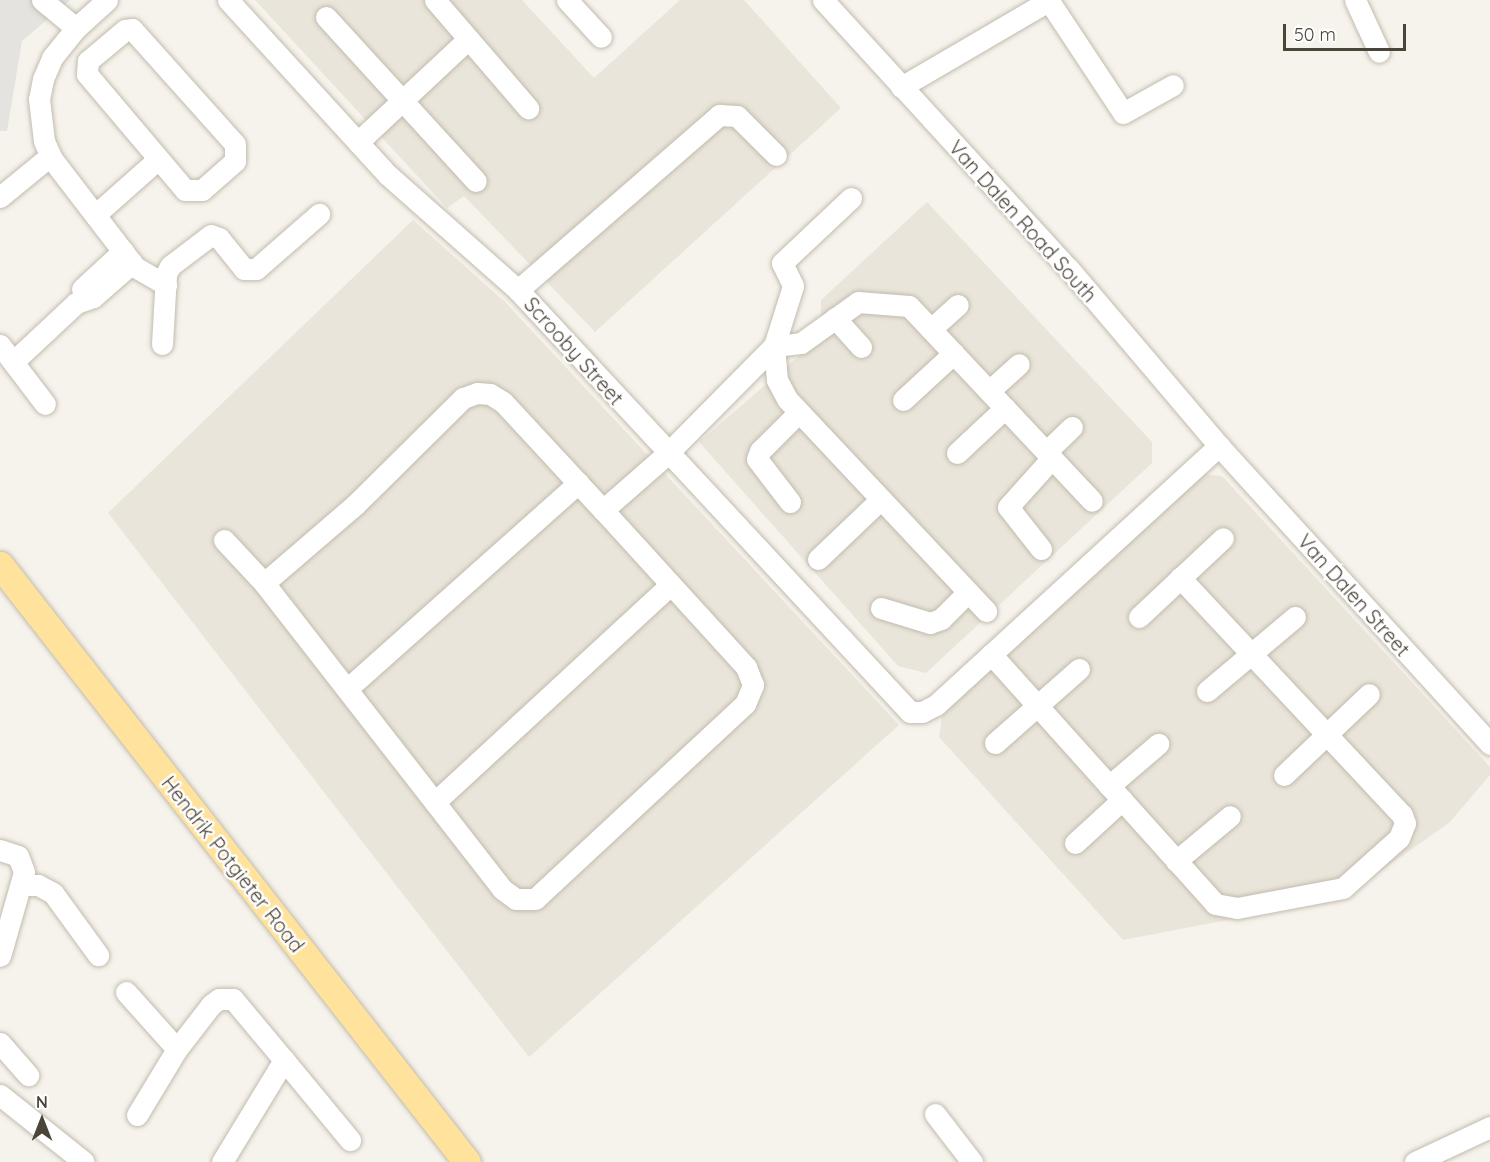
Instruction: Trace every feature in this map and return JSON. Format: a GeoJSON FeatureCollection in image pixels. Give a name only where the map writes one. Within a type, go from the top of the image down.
{"type":"FeatureCollection","features":[{"type":"Feature","properties":{"kind":"main road","name":"Hendrik Potgieter Road"},"geometry":{"type":"LineString","coordinates":[[0,565],[467,1162]]}},
{"type":"Feature","properties":{"kind":"street"},"geometry":{"type":"LineString","coordinates":[[42,0],[76,28]]}},
{"type":"Feature","properties":{"kind":"street"},"geometry":{"type":"LineString","coordinates":[[107,0],[76,28],[43,79],[39,99],[48,151],[127,257],[147,277],[166,285]]}},
{"type":"Feature","properties":{"kind":"street","name":"Scrooby Street"},"geometry":{"type":"LineString","coordinates":[[228,0],[388,175],[518,290],[667,454],[910,712],[922,712],[936,705],[992,654]]}},
{"type":"Feature","properties":{"kind":"street"},"geometry":{"type":"LineString","coordinates":[[435,0],[528,108]]}},
{"type":"Feature","properties":{"kind":"street"},"geometry":{"type":"LineString","coordinates":[[567,0],[602,37]]}},
{"type":"Feature","properties":{"kind":"street","name":"Van Dalen Road South"},"geometry":{"type":"LineString","coordinates":[[823,0],[1068,269],[1219,446]]}},
{"type":"Feature","properties":{"kind":"street"},"geometry":{"type":"LineString","coordinates":[[901,87],[1049,0],[1123,112],[1173,86]]}},
{"type":"Feature","properties":{"kind":"street"},"geometry":{"type":"LineString","coordinates":[[1355,0],[1379,52]]}},
{"type":"Feature","properties":{"kind":"street"},"geometry":{"type":"LineString","coordinates":[[326,17],[476,181]]}},
{"type":"Feature","properties":{"kind":"street"},"geometry":{"type":"LineString","coordinates":[[125,30],[137,32],[235,144],[238,153],[235,161],[194,192],[185,190],[158,159],[85,68],[88,61],[125,30]]}},
{"type":"Feature","properties":{"kind":"street"},"geometry":{"type":"LineString","coordinates":[[358,142],[468,39]]}},
{"type":"Feature","properties":{"kind":"street"},"geometry":{"type":"LineString","coordinates":[[518,290],[719,115],[738,116],[776,155]]}},
{"type":"Feature","properties":{"kind":"street"},"geometry":{"type":"LineString","coordinates":[[0,188],[48,151]]}},
{"type":"Feature","properties":{"kind":"street"},"geometry":{"type":"LineString","coordinates":[[0,197],[48,151]]}},
{"type":"Feature","properties":{"kind":"street"},"geometry":{"type":"LineString","coordinates":[[95,215],[158,159]]}},
{"type":"Feature","properties":{"kind":"street"},"geometry":{"type":"LineString","coordinates":[[850,198],[784,259],[782,267],[793,290],[774,345],[777,380],[799,412],[986,611]]}},
{"type":"Feature","properties":{"kind":"street"},"geometry":{"type":"LineString","coordinates":[[162,344],[166,285],[170,266],[206,236],[219,238],[239,264],[250,271],[319,214]]}},
{"type":"Feature","properties":{"kind":"street"},"geometry":{"type":"LineString","coordinates":[[13,362],[76,303],[93,297],[127,257]]}},
{"type":"Feature","properties":{"kind":"street"},"geometry":{"type":"LineString","coordinates":[[603,510],[667,454],[774,345],[801,343],[864,300],[898,302],[909,306],[1092,501]]}},
{"type":"Feature","properties":{"kind":"street"},"geometry":{"type":"LineString","coordinates":[[930,328],[958,305]]}},
{"type":"Feature","properties":{"kind":"street"},"geometry":{"type":"LineString","coordinates":[[835,318],[861,347]]}},
{"type":"Feature","properties":{"kind":"street"},"geometry":{"type":"LineString","coordinates":[[0,345],[45,404]]}},
{"type":"Feature","properties":{"kind":"street"},"geometry":{"type":"LineString","coordinates":[[903,400],[954,353]]}},
{"type":"Feature","properties":{"kind":"street"},"geometry":{"type":"LineString","coordinates":[[989,391],[1019,364]]}},
{"type":"Feature","properties":{"kind":"street"},"geometry":{"type":"LineString","coordinates":[[224,540],[264,583],[507,894],[526,900],[544,891],[750,696],[752,677],[746,667],[503,402],[477,393],[464,398],[356,504],[264,583]]}},
{"type":"Feature","properties":{"kind":"street"},"geometry":{"type":"LineString","coordinates":[[957,453],[1005,408]]}},
{"type":"Feature","properties":{"kind":"street"},"geometry":{"type":"LineString","coordinates":[[790,502],[757,459],[760,451],[799,412]]}},
{"type":"Feature","properties":{"kind":"street"},"geometry":{"type":"LineString","coordinates":[[1041,549],[1008,507],[1072,427]]}},
{"type":"Feature","properties":{"kind":"street"},"geometry":{"type":"LineString","coordinates":[[1180,578],[1327,734],[1405,823],[1399,838],[1342,888],[1330,893],[1224,908],[1208,897],[992,654],[1219,446]]}},
{"type":"Feature","properties":{"kind":"street","name":"Van Dalen Street"},"geometry":{"type":"LineString","coordinates":[[1219,446],[1490,744]]}},
{"type":"Feature","properties":{"kind":"street"},"geometry":{"type":"LineString","coordinates":[[347,689],[578,483]]}},
{"type":"Feature","properties":{"kind":"street"},"geometry":{"type":"LineString","coordinates":[[818,559],[881,500]]}},
{"type":"Feature","properties":{"kind":"street"},"geometry":{"type":"LineString","coordinates":[[1139,617],[1223,538]]}},
{"type":"Feature","properties":{"kind":"street"},"geometry":{"type":"LineString","coordinates":[[435,802],[670,585]]}},
{"type":"Feature","properties":{"kind":"street"},"geometry":{"type":"LineString","coordinates":[[881,608],[930,623],[941,619],[968,592]]}},
{"type":"Feature","properties":{"kind":"street"},"geometry":{"type":"LineString","coordinates":[[1207,691],[1295,617]]}},
{"type":"Feature","properties":{"kind":"street"},"geometry":{"type":"LineString","coordinates":[[995,743],[1079,669]]}},
{"type":"Feature","properties":{"kind":"street"},"geometry":{"type":"LineString","coordinates":[[1284,775],[1370,694]]}},
{"type":"Feature","properties":{"kind":"street"},"geometry":{"type":"LineString","coordinates":[[1075,843],[1158,744]]}},
{"type":"Feature","properties":{"kind":"street"},"geometry":{"type":"LineString","coordinates":[[1176,861],[1230,816]]}},
{"type":"Feature","properties":{"kind":"street"},"geometry":{"type":"LineString","coordinates":[[0,850],[18,856],[24,872],[0,956]]}},
{"type":"Feature","properties":{"kind":"street"},"geometry":{"type":"LineString","coordinates":[[22,885],[38,885],[53,893],[98,955]]}},
{"type":"Feature","properties":{"kind":"street"},"geometry":{"type":"LineString","coordinates":[[126,992],[177,1049]]}},
{"type":"Feature","properties":{"kind":"street"},"geometry":{"type":"LineString","coordinates":[[137,1115],[177,1049],[211,1005],[226,997],[239,1003],[350,1140]]}},
{"type":"Feature","properties":{"kind":"street"},"geometry":{"type":"LineString","coordinates":[[0,1043],[28,1075]]}},
{"type":"Feature","properties":{"kind":"street"},"geometry":{"type":"LineString","coordinates":[[222,1162],[284,1060]]}},
{"type":"Feature","properties":{"kind":"street"},"geometry":{"type":"LineString","coordinates":[[0,1095],[84,1162]]}},
{"type":"Feature","properties":{"kind":"street"},"geometry":{"type":"LineString","coordinates":[[935,1114],[972,1162]]}},
{"type":"Feature","properties":{"kind":"street"},"geometry":{"type":"LineString","coordinates":[[1415,1162],[1490,1127]]}},
{"type":"Feature","properties":{"kind":"shaded area"},"geometry":{"type":"Polygon","coordinates":[[[0,0],[70,0],[22,41],[7,131],[0,131],[0,0]]]}},
{"type":"Feature","properties":{"kind":"shaded area"},"geometry":{"type":"Polygon","coordinates":[[[255,0],[522,0],[594,78],[680,0],[744,0],[841,108],[595,332],[464,196],[447,208],[255,0]]]}},
{"type":"Feature","properties":{"kind":"shaded area"},"geometry":{"type":"Polygon","coordinates":[[[927,202],[1152,442],[1152,463],[926,673],[898,666],[699,442],[821,337],[821,300],[927,202]]]}},
{"type":"Feature","properties":{"kind":"shaded area"},"geometry":{"type":"Polygon","coordinates":[[[413,220],[505,302],[899,725],[529,1057],[108,513],[413,220]]]}},
{"type":"Feature","properties":{"kind":"shaded area"},"geometry":{"type":"Polygon","coordinates":[[[1200,474],[1222,476],[1490,767],[1490,775],[1449,823],[1342,898],[1123,940],[939,737],[944,703],[1200,474]]]}}]}
